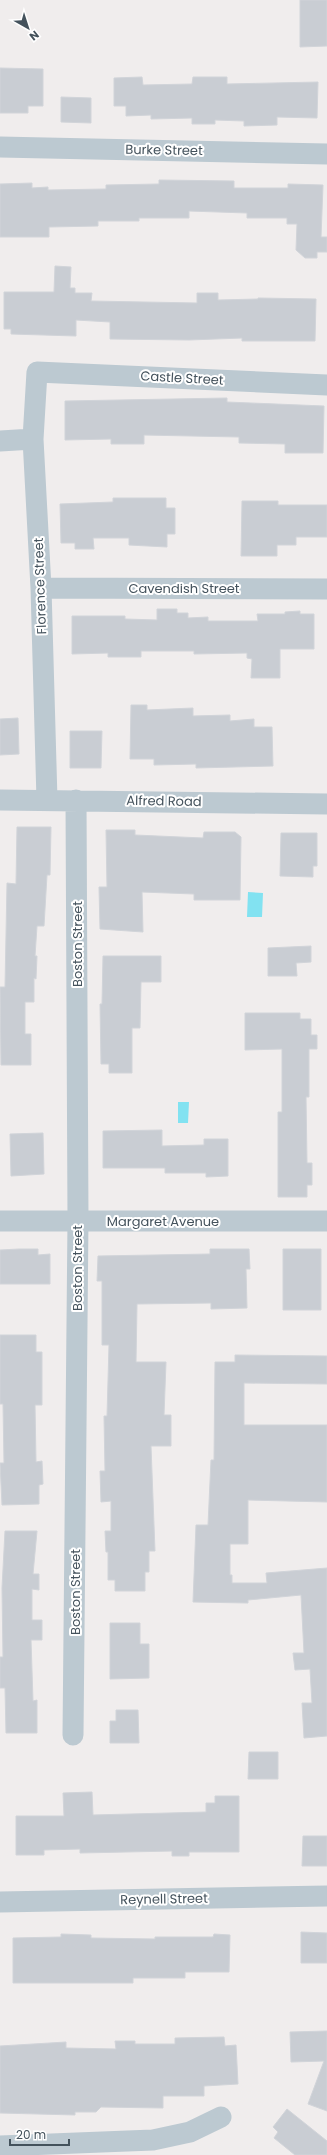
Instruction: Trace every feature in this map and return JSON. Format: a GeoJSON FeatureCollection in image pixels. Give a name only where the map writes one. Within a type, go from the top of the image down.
{"type":"FeatureCollection","features":[{"type":"Feature","properties":{"kind":"street","name":"Burke Street"},"geometry":{"type":"LineString","coordinates":[[0,147],[327,154]]}},
{"type":"Feature","properties":{"kind":"street","name":"Castle Street"},"geometry":{"type":"LineString","coordinates":[[37,372],[327,385]]}},
{"type":"Feature","properties":{"kind":"street","name":"Florence Street"},"geometry":{"type":"LineString","coordinates":[[37,372],[33,439],[41,588],[47,800]]}},
{"type":"Feature","properties":{"kind":"street"},"geometry":{"type":"LineString","coordinates":[[0,441],[33,439]]}},
{"type":"Feature","properties":{"kind":"street","name":"Cavendish Street"},"geometry":{"type":"LineString","coordinates":[[41,588],[327,589]]}},
{"type":"Feature","properties":{"kind":"street","name":"Alfred Road"},"geometry":{"type":"LineString","coordinates":[[0,800],[327,804]]}},
{"type":"Feature","properties":{"kind":"street","name":"Boston Street"},"geometry":{"type":"LineString","coordinates":[[73,1735],[78,1220],[76,800]]}},
{"type":"Feature","properties":{"kind":"street","name":"Margaret Avenue"},"geometry":{"type":"LineString","coordinates":[[0,1221],[327,1221]]}},
{"type":"Feature","properties":{"kind":"street","name":"Reynell Street"},"geometry":{"type":"LineString","coordinates":[[0,1902],[327,1896]]}},
{"type":"Feature","properties":{"kind":"street"},"geometry":{"type":"LineString","coordinates":[[0,2146],[65,2149],[153,2140],[190,2132],[221,2117]]}},
{"type":"Feature","properties":{"kind":"water"},"geometry":{"type":"Polygon","coordinates":[[[248,892],[263,893],[262,917],[247,917],[248,892]]]}},
{"type":"Feature","properties":{"kind":"water"},"geometry":{"type":"Polygon","coordinates":[[[178,1102],[189,1102],[188,1123],[178,1123],[178,1102]]]}},
{"type":"Feature","properties":{"kind":"building"},"geometry":{"type":"Polygon","coordinates":[[[300,0],[327,0],[327,46],[300,47],[300,0]]]}},
{"type":"Feature","properties":{"kind":"building"},"geometry":{"type":"Polygon","coordinates":[[[0,68],[43,69],[43,106],[28,106],[28,113],[0,113],[0,68]]]}},
{"type":"Feature","properties":{"kind":"building"},"geometry":{"type":"Polygon","coordinates":[[[142,77],[143,85],[192,84],[193,77],[227,77],[227,84],[318,82],[317,118],[277,117],[277,125],[244,126],[244,121],[215,120],[215,124],[192,124],[192,118],[151,119],[151,115],[126,116],[126,106],[114,106],[114,78],[142,77]]]}},
{"type":"Feature","properties":{"kind":"building"},"geometry":{"type":"Polygon","coordinates":[[[61,97],[91,98],[91,123],[61,122],[61,97]]]}},
{"type":"Feature","properties":{"kind":"building"},"geometry":{"type":"Polygon","coordinates":[[[159,180],[234,181],[234,188],[288,188],[288,184],[323,185],[321,237],[327,237],[327,252],[317,252],[317,258],[305,258],[296,250],[297,224],[287,224],[287,218],[247,218],[247,213],[189,211],[189,218],[139,218],[139,221],[98,221],[98,226],[49,227],[49,237],[0,237],[0,184],[32,183],[32,188],[48,187],[48,190],[106,189],[106,185],[159,184],[159,180]]]}},
{"type":"Feature","properties":{"kind":"building"},"geometry":{"type":"Polygon","coordinates":[[[55,266],[71,267],[70,288],[75,288],[75,293],[92,293],[91,301],[197,303],[197,293],[218,293],[218,300],[258,298],[316,299],[315,341],[242,341],[242,338],[189,340],[110,339],[110,322],[76,320],[76,336],[11,334],[11,329],[4,329],[4,292],[54,292],[55,266]]]}},
{"type":"Feature","properties":{"kind":"building"},"geometry":{"type":"Polygon","coordinates":[[[227,398],[227,402],[324,406],[323,453],[285,453],[285,444],[239,443],[239,437],[144,435],[144,444],[111,444],[111,439],[65,440],[65,401],[227,398]]]}},
{"type":"Feature","properties":{"kind":"building"},"geometry":{"type":"Polygon","coordinates":[[[113,498],[166,498],[166,508],[175,508],[175,534],[167,534],[167,547],[129,545],[129,538],[93,538],[94,549],[75,549],[75,543],[61,543],[60,504],[113,502],[113,498]]]}},
{"type":"Feature","properties":{"kind":"building"},"geometry":{"type":"Polygon","coordinates":[[[242,501],[278,501],[278,505],[327,505],[327,537],[296,537],[296,545],[277,545],[277,556],[241,556],[242,501]]]}},
{"type":"Feature","properties":{"kind":"building"},"geometry":{"type":"Polygon","coordinates":[[[157,609],[177,609],[177,613],[188,613],[188,618],[208,617],[208,621],[258,621],[257,614],[285,614],[285,612],[300,611],[300,614],[314,614],[314,649],[280,649],[280,678],[251,678],[252,659],[247,658],[247,653],[194,654],[194,651],[141,651],[141,657],[108,657],[108,653],[72,654],[72,616],[125,616],[125,619],[157,620],[157,609]]]}},
{"type":"Feature","properties":{"kind":"building"},"geometry":{"type":"Polygon","coordinates":[[[131,705],[147,705],[147,710],[193,708],[193,716],[230,715],[230,721],[254,719],[254,727],[272,727],[273,766],[196,768],[196,764],[154,765],[154,759],[130,759],[131,705]]]}},
{"type":"Feature","properties":{"kind":"building"},"geometry":{"type":"Polygon","coordinates":[[[18,718],[19,754],[0,755],[0,719],[18,718]]]}},
{"type":"Feature","properties":{"kind":"building"},"geometry":{"type":"Polygon","coordinates":[[[70,731],[102,731],[101,768],[70,768],[70,731]]]}},
{"type":"Feature","properties":{"kind":"building"},"geometry":{"type":"Polygon","coordinates":[[[17,827],[51,827],[50,875],[47,875],[44,926],[37,926],[34,1002],[25,1002],[25,1034],[31,1034],[31,1065],[1,1065],[0,987],[5,987],[7,883],[16,884],[17,827]]]}},
{"type":"Feature","properties":{"kind":"building"},"geometry":{"type":"Polygon","coordinates":[[[106,830],[135,830],[135,835],[203,838],[204,832],[235,832],[241,837],[240,900],[194,900],[194,894],[142,892],[143,932],[100,929],[99,887],[107,887],[106,830]]]}},
{"type":"Feature","properties":{"kind":"building"},"geometry":{"type":"Polygon","coordinates":[[[281,833],[317,833],[317,866],[313,866],[313,877],[280,876],[281,833]]]}},
{"type":"Feature","properties":{"kind":"building"},"geometry":{"type":"Polygon","coordinates":[[[311,946],[311,962],[296,963],[297,976],[268,976],[268,948],[311,946]]]}},
{"type":"Feature","properties":{"kind":"building"},"geometry":{"type":"Polygon","coordinates":[[[103,956],[161,956],[161,982],[141,982],[140,1028],[132,1028],[132,1073],[109,1073],[109,1064],[101,1064],[100,1004],[102,1004],[103,956]]]}},
{"type":"Feature","properties":{"kind":"building"},"geometry":{"type":"Polygon","coordinates":[[[245,1013],[300,1013],[300,1019],[311,1019],[311,1035],[317,1035],[317,1049],[309,1049],[309,1097],[306,1097],[307,1163],[312,1163],[312,1185],[307,1185],[307,1197],[278,1197],[278,1112],[282,1112],[282,1049],[245,1050],[245,1013]]]}},
{"type":"Feature","properties":{"kind":"building"},"geometry":{"type":"Polygon","coordinates":[[[162,1130],[162,1146],[204,1145],[204,1139],[228,1139],[228,1176],[206,1177],[206,1173],[165,1173],[165,1168],[103,1168],[103,1131],[162,1130]]]}},
{"type":"Feature","properties":{"kind":"building"},"geometry":{"type":"Polygon","coordinates":[[[43,1133],[44,1174],[11,1176],[10,1134],[43,1133]]]}},
{"type":"Feature","properties":{"kind":"building"},"geometry":{"type":"Polygon","coordinates":[[[38,1249],[38,1255],[50,1254],[50,1284],[0,1284],[0,1250],[38,1249]]]}},
{"type":"Feature","properties":{"kind":"building"},"geometry":{"type":"Polygon","coordinates":[[[210,1249],[249,1249],[250,1269],[246,1269],[247,1308],[211,1309],[211,1303],[137,1304],[136,1362],[166,1362],[164,1415],[171,1415],[171,1446],[151,1446],[155,1551],[149,1551],[149,1572],[145,1572],[145,1591],[115,1591],[115,1580],[108,1580],[108,1552],[106,1552],[105,1531],[111,1531],[111,1501],[101,1502],[100,1471],[105,1471],[104,1416],[107,1416],[109,1345],[102,1345],[102,1281],[97,1281],[98,1256],[210,1254],[210,1249]]]}},
{"type":"Feature","properties":{"kind":"building"},"geometry":{"type":"Polygon","coordinates":[[[283,1249],[321,1249],[321,1310],[283,1310],[283,1249]]]}},
{"type":"Feature","properties":{"kind":"building"},"geometry":{"type":"Polygon","coordinates":[[[0,1335],[36,1335],[36,1352],[42,1352],[42,1405],[35,1405],[36,1462],[42,1461],[43,1484],[39,1485],[39,1504],[2,1505],[0,1463],[4,1463],[3,1404],[0,1404],[0,1335]]]}},
{"type":"Feature","properties":{"kind":"building"},"geometry":{"type":"Polygon","coordinates":[[[235,1355],[327,1356],[327,1384],[244,1383],[244,1425],[327,1425],[327,1502],[248,1500],[248,1544],[230,1544],[230,1575],[232,1575],[232,1583],[267,1583],[266,1573],[327,1568],[327,1736],[304,1738],[302,1703],[312,1703],[310,1669],[295,1670],[293,1653],[304,1653],[301,1595],[248,1600],[248,1603],[193,1602],[196,1525],[208,1525],[211,1460],[214,1460],[215,1362],[235,1362],[235,1355]]]}},
{"type":"Feature","properties":{"kind":"building"},"geometry":{"type":"Polygon","coordinates":[[[5,1531],[37,1531],[33,1574],[39,1574],[39,1590],[32,1589],[32,1620],[42,1620],[42,1640],[31,1640],[33,1701],[37,1700],[37,1733],[6,1733],[5,1688],[0,1688],[0,1657],[3,1657],[2,1588],[5,1531]]]}},
{"type":"Feature","properties":{"kind":"building"},"geometry":{"type":"Polygon","coordinates":[[[110,1623],[140,1623],[140,1644],[149,1644],[149,1678],[110,1679],[110,1623]]]}},
{"type":"Feature","properties":{"kind":"building"},"geometry":{"type":"Polygon","coordinates":[[[116,1710],[138,1710],[139,1743],[110,1743],[110,1721],[116,1721],[116,1710]]]}},
{"type":"Feature","properties":{"kind":"building"},"geometry":{"type":"Polygon","coordinates":[[[249,1752],[278,1752],[278,1779],[248,1779],[249,1752]]]}},
{"type":"Feature","properties":{"kind":"building"},"geometry":{"type":"Polygon","coordinates":[[[92,1792],[93,1815],[206,1812],[206,1803],[215,1803],[215,1796],[239,1796],[239,1852],[189,1852],[189,1856],[172,1856],[172,1851],[80,1853],[80,1849],[44,1850],[44,1855],[16,1855],[16,1816],[64,1816],[63,1793],[92,1792]]]}},
{"type":"Feature","properties":{"kind":"building"},"geometry":{"type":"Polygon","coordinates":[[[303,1836],[327,1836],[327,1866],[302,1866],[303,1836]]]}},
{"type":"Feature","properties":{"kind":"building"},"geometry":{"type":"Polygon","coordinates":[[[301,1932],[327,1933],[327,1963],[301,1963],[301,1932]]]}},
{"type":"Feature","properties":{"kind":"building"},"geometry":{"type":"Polygon","coordinates":[[[61,1934],[91,1935],[91,1938],[155,1939],[155,1937],[213,1937],[214,1934],[230,1935],[229,1972],[185,1972],[185,1978],[133,1978],[133,1983],[13,1983],[13,1938],[61,1937],[61,1934]]]}},
{"type":"Feature","properties":{"kind":"building"},"geometry":{"type":"Polygon","coordinates":[[[327,2031],[327,2111],[308,2104],[324,2061],[291,2062],[290,2032],[327,2031]]]}},
{"type":"Feature","properties":{"kind":"building"},"geometry":{"type":"Polygon","coordinates":[[[224,2037],[225,2046],[236,2045],[238,2084],[204,2086],[204,2096],[163,2096],[163,2108],[101,2107],[96,2112],[75,2112],[75,2115],[0,2113],[0,2046],[66,2042],[66,2048],[116,2049],[115,2041],[135,2041],[135,2044],[175,2044],[175,2038],[224,2037]]]}},
{"type":"Feature","properties":{"kind":"building"},"geometry":{"type":"Polygon","coordinates":[[[287,2109],[327,2141],[327,2155],[295,2155],[274,2138],[278,2132],[273,2127],[287,2109]]]}}]}
